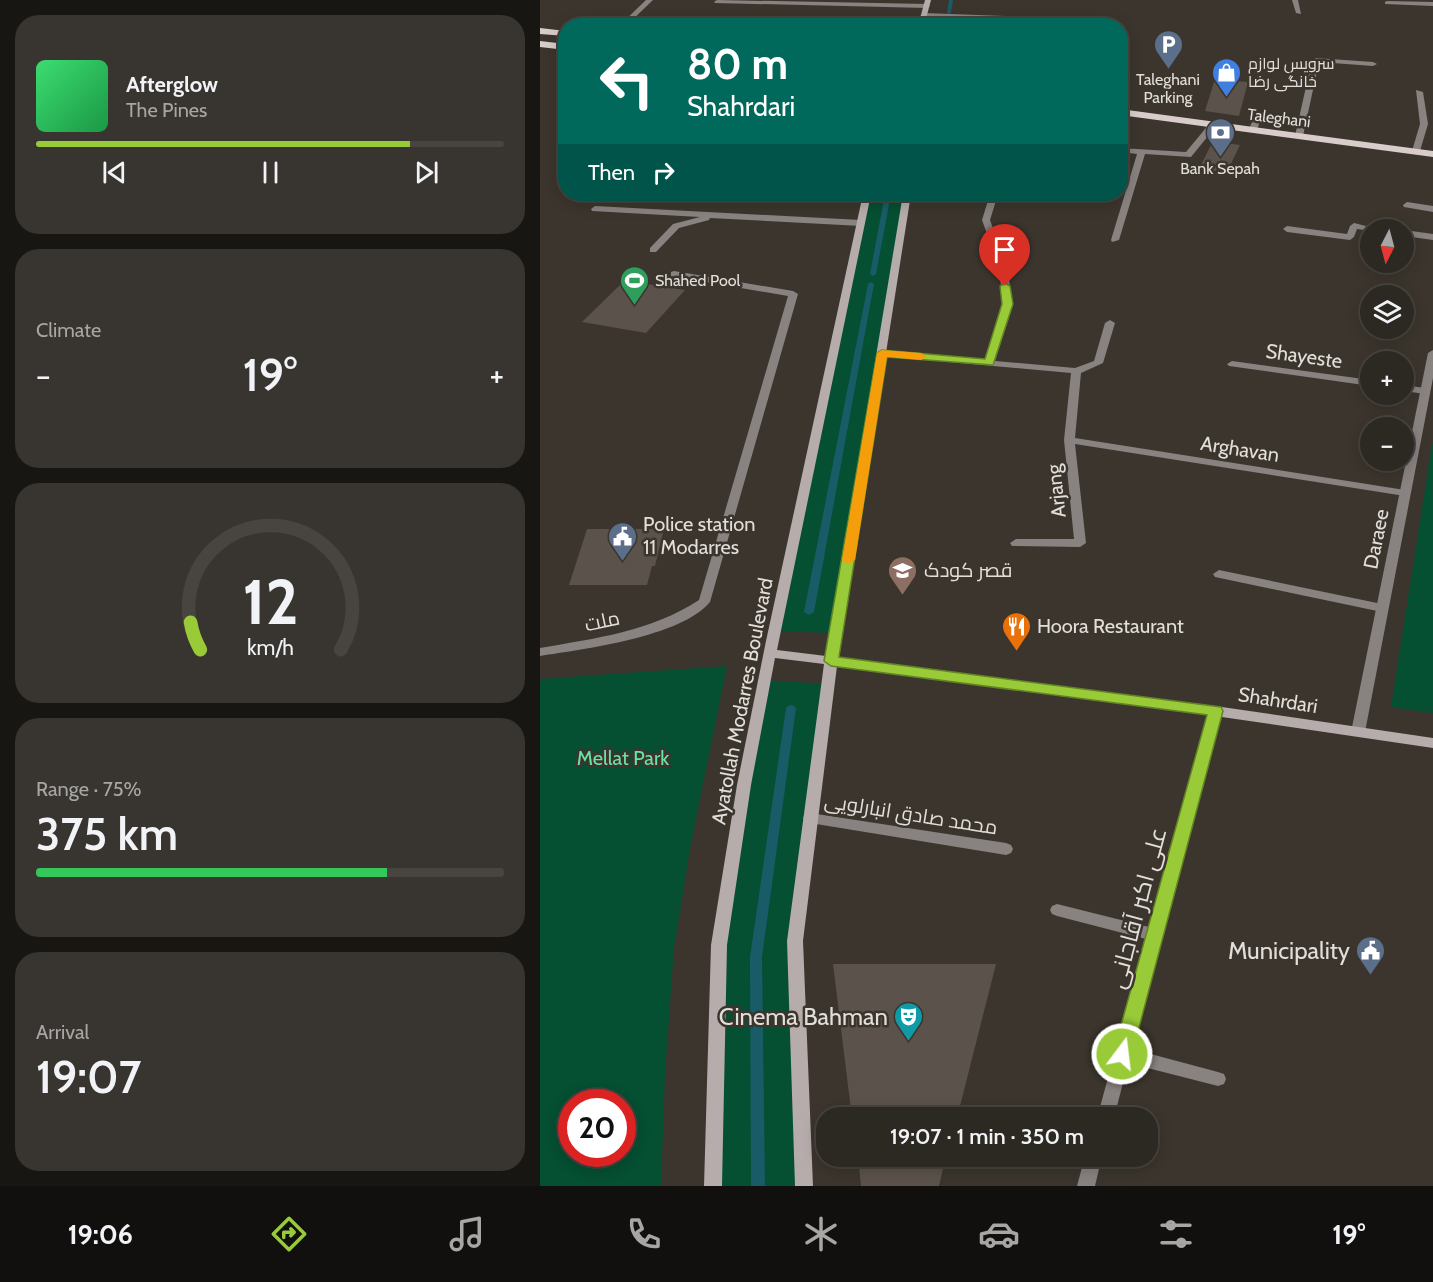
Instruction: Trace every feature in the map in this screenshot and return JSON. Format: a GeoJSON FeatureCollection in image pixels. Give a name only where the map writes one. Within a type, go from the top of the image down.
{"type":"FeatureCollection","features":[{"type":"Feature","properties":{"kind":"main road"},"geometry":{"type":"LineString","coordinates":[[922,18],[927,3]]}},
{"type":"Feature","properties":{"kind":"main road"},"geometry":{"type":"LineString","coordinates":[[540,31],[558,33]]}},
{"type":"Feature","properties":{"kind":"main road"},"geometry":{"type":"LineString","coordinates":[[540,44],[558,46]]}},
{"type":"Feature","properties":{"kind":"main road","name":"Taleghani"},"geometry":{"type":"LineString","coordinates":[[1128,113],[1433,154]]}},
{"type":"Feature","properties":{"kind":"main road","name":"Ayatollah Modarres Boulevard"},"geometry":{"type":"LineString","coordinates":[[713,1186],[719,945],[744,785],[770,653],[866,201]]}},
{"type":"Feature","properties":{"kind":"main road"},"geometry":{"type":"LineString","coordinates":[[804,1186],[795,941],[831,661],[906,201]]}},
{"type":"Feature","properties":{"kind":"main road","name":"Shahrdari"},"geometry":{"type":"LineString","coordinates":[[770,653],[1215,711],[1433,743]]}},
{"type":"Feature","properties":{"kind":"street"},"geometry":{"type":"LineString","coordinates":[[631,18],[650,0]]}},
{"type":"Feature","properties":{"kind":"street"},"geometry":{"type":"LineString","coordinates":[[1295,0],[1299,13]]}},
{"type":"Feature","properties":{"kind":"street"},"geometry":{"type":"LineString","coordinates":[[717,2],[927,3]]}},
{"type":"Feature","properties":{"kind":"street"},"geometry":{"type":"LineString","coordinates":[[1387,3],[1433,4]]}},
{"type":"Feature","properties":{"kind":"street"},"geometry":{"type":"LineString","coordinates":[[1299,136],[1316,60],[1373,63]]}},
{"type":"Feature","properties":{"kind":"street"},"geometry":{"type":"LineString","coordinates":[[1416,152],[1424,126],[1419,92]]}},
{"type":"Feature","properties":{"kind":"street"},"geometry":{"type":"LineString","coordinates":[[1253,130],[1257,118]]}},
{"type":"Feature","properties":{"kind":"street"},"geometry":{"type":"LineString","coordinates":[[1128,150],[1188,155],[1214,125]]}},
{"type":"Feature","properties":{"kind":"street"},"geometry":{"type":"LineString","coordinates":[[1424,126],[1433,127]]}},
{"type":"Feature","properties":{"kind":"street"},"geometry":{"type":"LineString","coordinates":[[1128,197],[1142,151]]}},
{"type":"Feature","properties":{"kind":"street"},"geometry":{"type":"LineString","coordinates":[[989,363],[1008,304],[1003,267],[986,220],[992,201]]}},
{"type":"Feature","properties":{"kind":"street"},"geometry":{"type":"LineString","coordinates":[[1115,240],[1127,201]]}},
{"type":"Feature","properties":{"kind":"street"},"geometry":{"type":"LineString","coordinates":[[1407,205],[1433,209]]}},
{"type":"Feature","properties":{"kind":"street"},"geometry":{"type":"LineString","coordinates":[[595,209],[861,223]]}},
{"type":"Feature","properties":{"kind":"street"},"geometry":{"type":"LineString","coordinates":[[653,250],[676,226],[719,215]]}},
{"type":"Feature","properties":{"kind":"street"},"geometry":{"type":"LineString","coordinates":[[1287,229],[1350,237],[1354,226],[1360,227]]}},
{"type":"Feature","properties":{"kind":"street"},"geometry":{"type":"LineString","coordinates":[[1414,234],[1433,237]]}},
{"type":"Feature","properties":{"kind":"street","name":"ملت"},"geometry":{"type":"LineString","coordinates":[[540,652],[617,639],[671,622],[704,602],[793,294],[674,274]]}},
{"type":"Feature","properties":{"kind":"street"},"geometry":{"type":"LineString","coordinates":[[882,353],[1076,371],[1098,363],[1110,323]]}},
{"type":"Feature","properties":{"kind":"street","name":"Daraee"},"geometry":{"type":"LineString","coordinates":[[1358,732],[1433,353]]}},
{"type":"Feature","properties":{"kind":"street","name":"Shayeste"},"geometry":{"type":"LineString","coordinates":[[1232,364],[1360,381]]}},
{"type":"Feature","properties":{"kind":"street","name":"Arjang"},"geometry":{"type":"LineString","coordinates":[[1016,543],[1080,543],[1069,440],[1076,371]]}},
{"type":"Feature","properties":{"kind":"street"},"geometry":{"type":"LineString","coordinates":[[1414,389],[1425,391]]}},
{"type":"Feature","properties":{"kind":"street","name":"Arghavan"},"geometry":{"type":"LineString","coordinates":[[1069,440],[1405,493]]}},
{"type":"Feature","properties":{"kind":"street"},"geometry":{"type":"LineString","coordinates":[[1219,574],[1382,608]]}},
{"type":"Feature","properties":{"kind":"street","name":"علی اکبر آقاجانی"},"geometry":{"type":"LineString","coordinates":[[1108,1107],[1215,711]]}},
{"type":"Feature","properties":{"kind":"street","name":"محمد صادق انبارلویی"},"geometry":{"type":"LineString","coordinates":[[810,818],[1006,849]]}},
{"type":"Feature","properties":{"kind":"street"},"geometry":{"type":"LineString","coordinates":[[1057,910],[1155,935]]}},
{"type":"Feature","properties":{"kind":"street"},"geometry":{"type":"LineString","coordinates":[[1122,1054],[1218,1079]]}},
{"type":"Feature","properties":{"kind":"street"},"geometry":{"type":"LineString","coordinates":[[1086,1186],[1091,1167]]}},
{"type":"Feature","properties":{"kind":"green space"},"geometry":{"type":"Polygon","coordinates":[[[866,201],[906,201],[836,633],[774,631],[866,201]]]}},
{"type":"Feature","properties":{"kind":"green space"},"geometry":{"type":"Polygon","coordinates":[[[1433,444],[1433,713],[1391,707],[1433,444]]]}},
{"type":"Feature","properties":{"kind":"green space","name":"Mellat Park"},"geometry":{"type":"Polygon","coordinates":[[[727,666],[691,843],[674,948],[665,1073],[661,1186],[540,1186],[540,679],[727,666]]]}},
{"type":"Feature","properties":{"kind":"green space"},"geometry":{"type":"Polygon","coordinates":[[[764,680],[828,684],[795,941],[804,1186],[713,1186],[719,945],[764,680]]]}},
{"type":"Feature","properties":{"kind":"building","name":"سرویس لوازم خانگی رضا"},"geometry":{"type":"Polygon","coordinates":[[[1215,79],[1248,82],[1239,116],[1205,111],[1215,79]]]}},
{"type":"Feature","properties":{"kind":"building","name":"Bank Sepah"},"geometry":{"type":"Polygon","coordinates":[[[1213,141],[1240,145],[1227,172],[1199,169],[1213,141]]]}},
{"type":"Feature","properties":{"kind":"building","name":"Shahed Pool"},"geometry":{"type":"Polygon","coordinates":[[[624,281],[685,290],[646,333],[582,322],[624,281]]]}},
{"type":"Feature","properties":{"kind":"building","name":"Police station 11 Modarres"},"geometry":{"type":"Polygon","coordinates":[[[587,529],[664,529],[655,566],[652,566],[647,585],[569,585],[587,529]]]}},
{"type":"Feature","properties":{"kind":"building","name":"Cinema Bahman"},"geometry":{"type":"Polygon","coordinates":[[[833,964],[996,964],[960,1107],[851,1107],[833,964]]]}},
{"type":"Feature","properties":{"kind":"building"},"geometry":{"type":"Polygon","coordinates":[[[859,1167],[943,1167],[939,1186],[861,1186],[859,1167]]]}},
{"type":"Feature","properties":{"kind":"waterway"},"geometry":{"type":"LineString","coordinates":[[949,13],[951,0]]}},
{"type":"Feature","properties":{"kind":"waterway"},"geometry":{"type":"LineString","coordinates":[[873,274],[887,201]]}},
{"type":"Feature","properties":{"kind":"waterway"},"geometry":{"type":"LineString","coordinates":[[809,612],[871,284]]}},
{"type":"Feature","properties":{"kind":"waterway"},"geometry":{"type":"LineString","coordinates":[[758,1186],[756,957],[791,708]]}},
{"type":"Feature","properties":{"kind":"slow traffic"},"geometry":{"type":"LineString","coordinates":[[848,560],[882,353],[921,357]]}},
{"type":"Feature","properties":{"kind":"place","name":"Taleghani Parking"},"geometry":{"type":"Point","coordinates":[1168,70]}},
{"type":"Feature","properties":{"kind":"place","name":"سرویس لوازم خانگی رضا"},"geometry":{"type":"Point","coordinates":[1227,98]}},
{"type":"Feature","properties":{"kind":"place","name":"Bank Sepah"},"geometry":{"type":"Point","coordinates":[1220,158]}},
{"type":"Feature","properties":{"kind":"place","name":"Shahed Pool"},"geometry":{"type":"Point","coordinates":[634,306]}},
{"type":"Feature","properties":{"kind":"place","name":"Police station 11 Modarres"},"geometry":{"type":"Point","coordinates":[622,562]}},
{"type":"Feature","properties":{"kind":"place","name":"قصر کودک"},"geometry":{"type":"Point","coordinates":[903,596]}},
{"type":"Feature","properties":{"kind":"place","name":"Hoora Restaurant"},"geometry":{"type":"Point","coordinates":[1016,652]}},
{"type":"Feature","properties":{"kind":"place","name":"Municipality"},"geometry":{"type":"Point","coordinates":[1371,976]}},
{"type":"Feature","properties":{"kind":"place","name":"Cinema Bahman"},"geometry":{"type":"Point","coordinates":[909,1042]}},
{"type":"Feature","properties":{"kind":"route"},"geometry":{"type":"LineString","coordinates":[[1005,286],[1008,304],[989,363],[882,353],[831,661],[1215,711],[1122,1054]]}}]}
